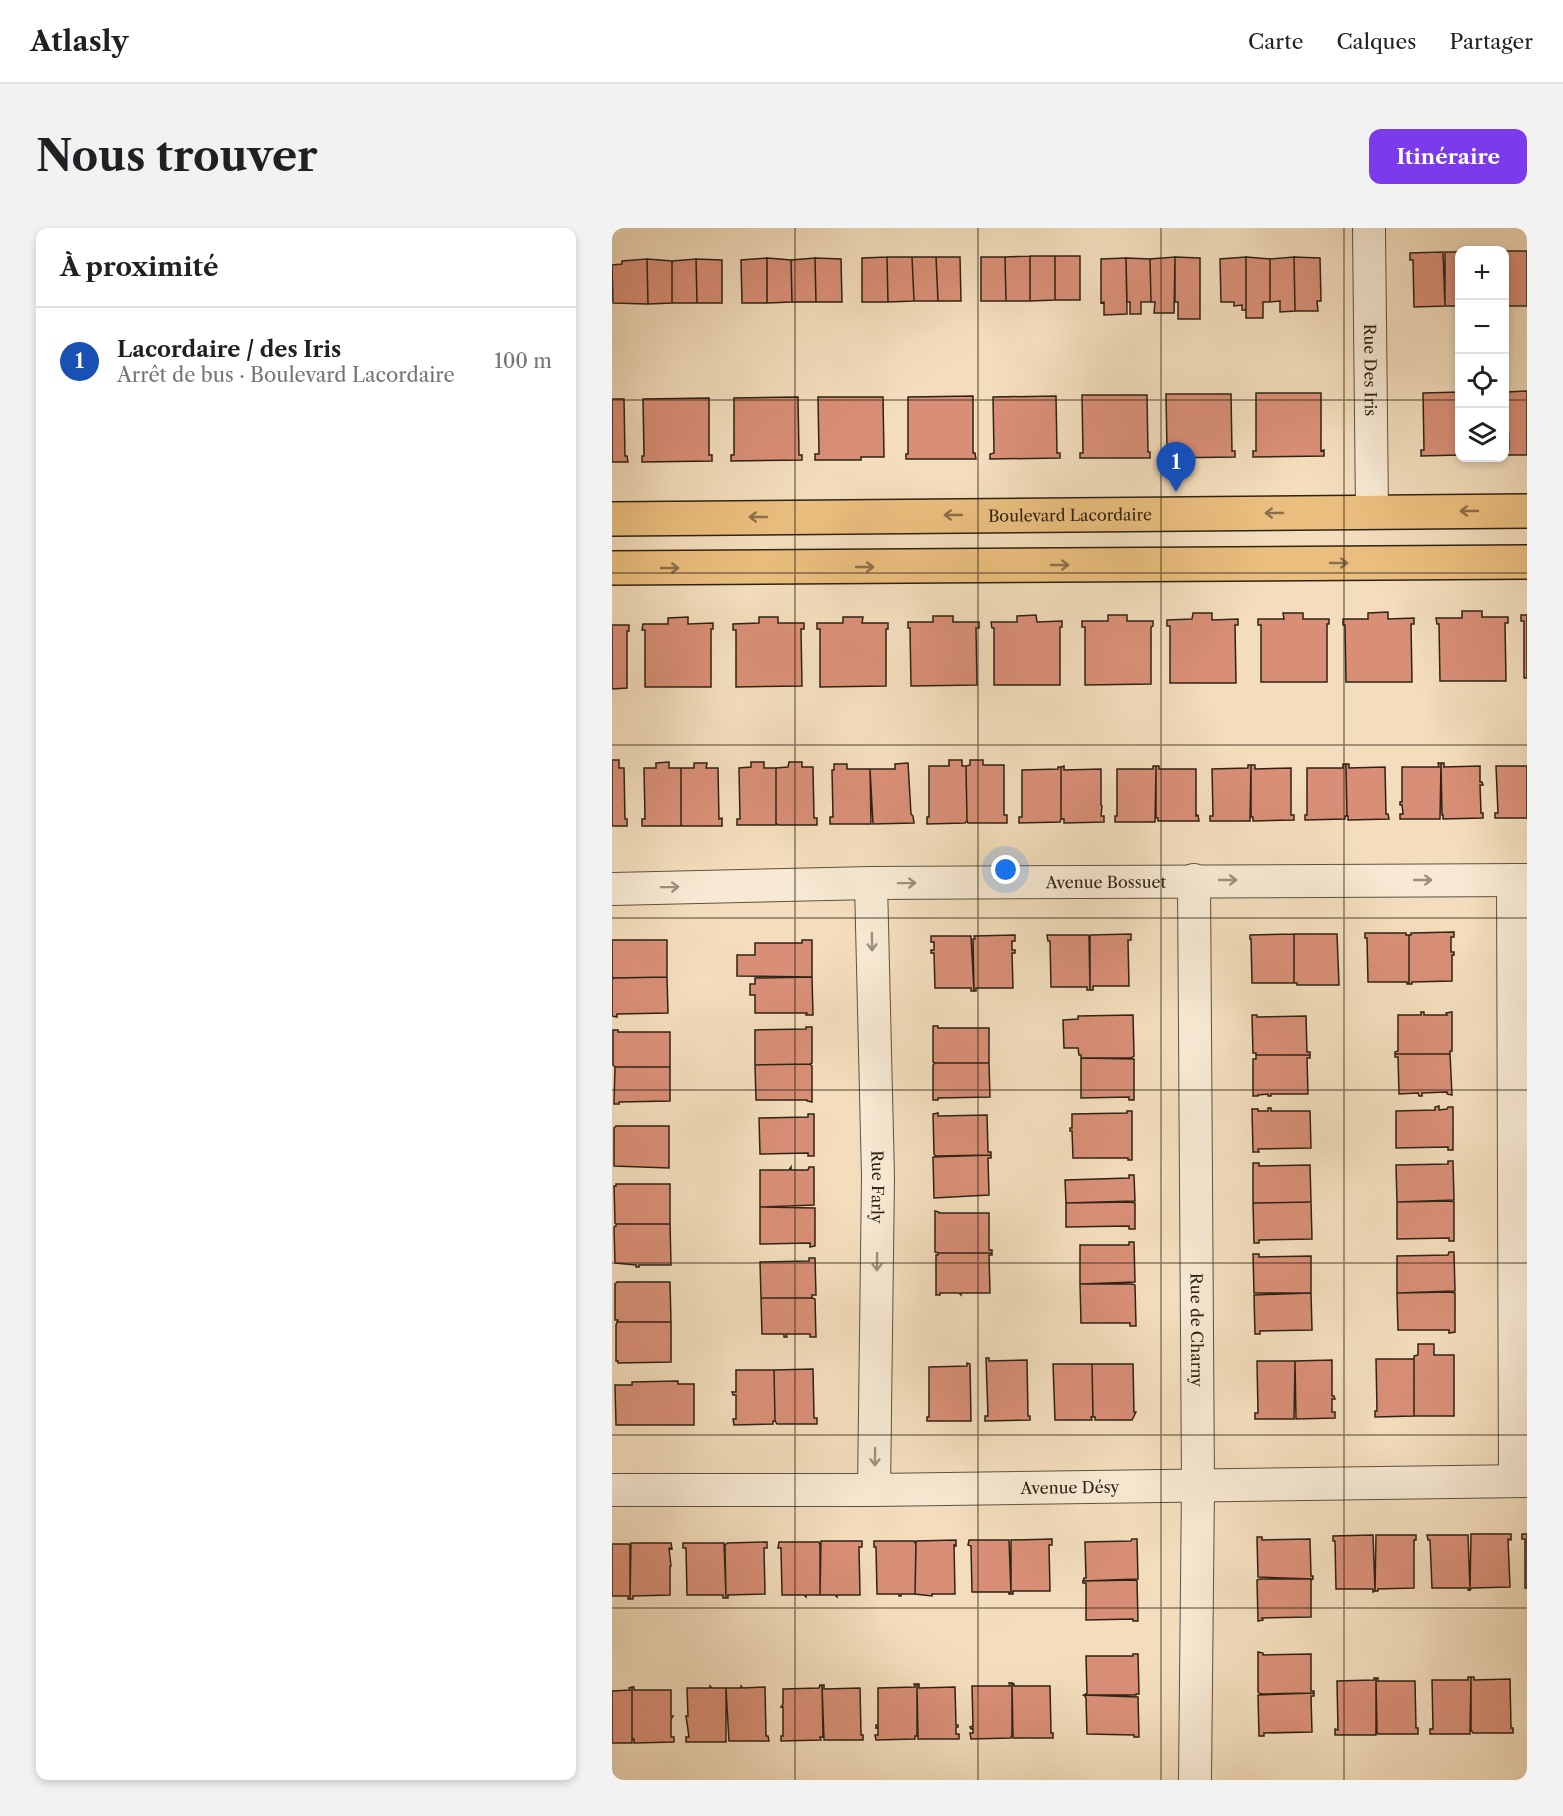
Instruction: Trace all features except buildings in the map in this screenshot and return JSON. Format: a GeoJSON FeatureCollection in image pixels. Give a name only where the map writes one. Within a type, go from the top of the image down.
{"type":"FeatureCollection","features":[{"type":"Feature","properties":{"kind":"main road","name":"Boulevard Lacordaire"},"geometry":{"type":"LineString","coordinates":[[612,519],[1527,511]]}},
{"type":"Feature","properties":{"kind":"main road"},"geometry":{"type":"LineString","coordinates":[[612,568],[1527,562]]}},
{"type":"Feature","properties":{"kind":"street","name":"Rue Des Iris"},"geometry":{"type":"LineString","coordinates":[[1369,228],[1372,512]]}},
{"type":"Feature","properties":{"kind":"street","name":"Rue de Charny"},"geometry":{"type":"LineString","coordinates":[[1194,880],[1198,1485],[1195,1780]]}},
{"type":"Feature","properties":{"kind":"street","name":"Avenue Bossuet"},"geometry":{"type":"LineString","coordinates":[[612,889],[871,883],[1520,880]]}},
{"type":"Feature","properties":{"kind":"street"},"geometry":{"type":"LineString","coordinates":[[1520,880],[1521,1481]]}},
{"type":"Feature","properties":{"kind":"street","name":"Rue Farly"},"geometry":{"type":"LineString","coordinates":[[871,883],[878,1177],[874,1491]]}},
{"type":"Feature","properties":{"kind":"street","name":"Avenue Désy"},"geometry":{"type":"LineString","coordinates":[[612,1490],[874,1491],[1521,1481]]}},
{"type":"Feature","properties":{"kind":"place","name":"Lacordaire / des Iris"},"geometry":{"type":"Point","coordinates":[1176,492]}}]}
